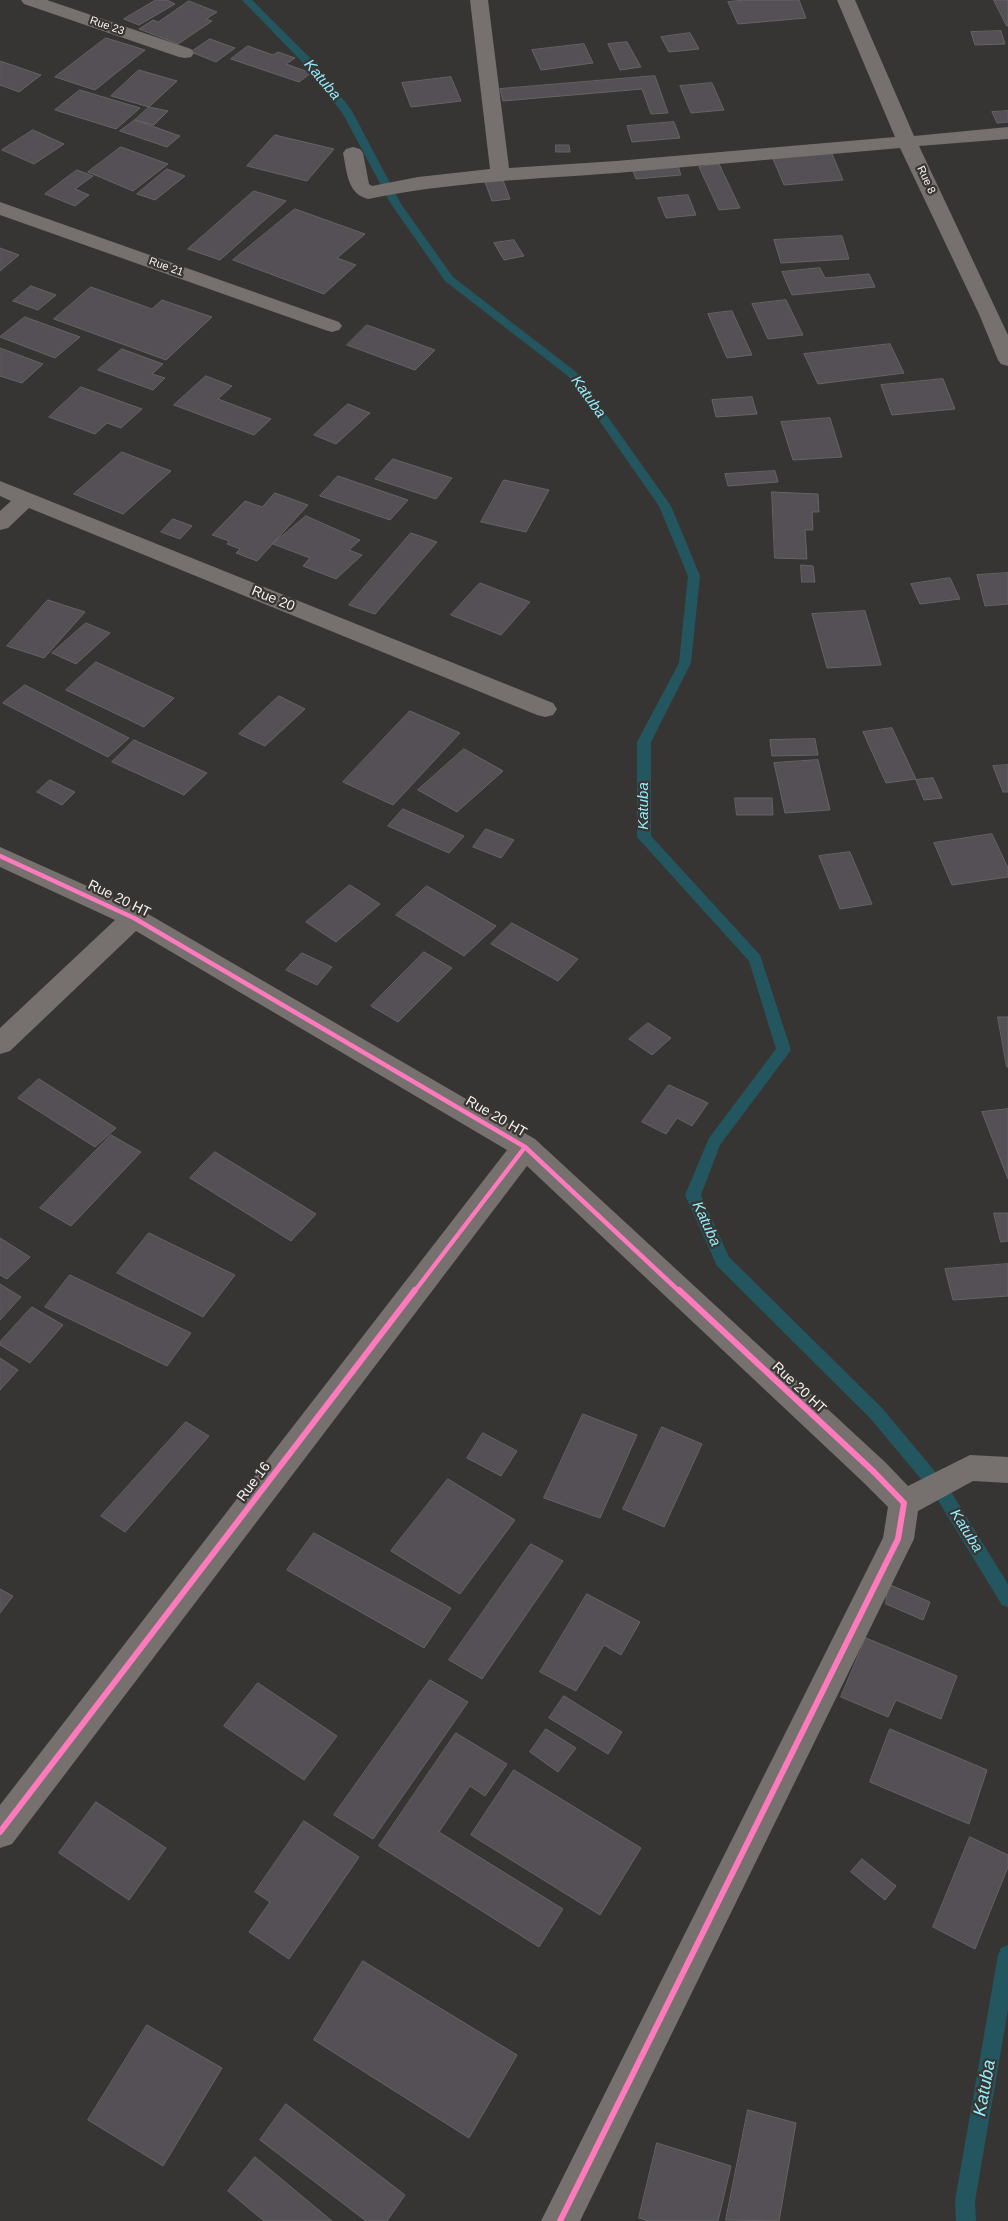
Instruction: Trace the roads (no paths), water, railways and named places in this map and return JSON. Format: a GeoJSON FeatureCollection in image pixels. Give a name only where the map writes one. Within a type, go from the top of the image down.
{"type":"FeatureCollection","features":[{"type":"Feature","properties":{"kind":"street","name":"Rue 23"},"geometry":{"type":"LineString","coordinates":[[30,0],[185,52]]}},
{"type":"Feature","properties":{"kind":"street"},"geometry":{"type":"LineString","coordinates":[[479,0],[500,174]]}},
{"type":"Feature","properties":{"kind":"street","name":"Rue 8"},"geometry":{"type":"LineString","coordinates":[[846,0],[907,142],[989,314],[1008,360]]}},
{"type":"Feature","properties":{"kind":"street"},"geometry":{"type":"LineString","coordinates":[[353,153],[360,186],[368,193],[418,183],[500,174],[616,167],[1008,132]]}},
{"type":"Feature","properties":{"kind":"street","name":"Rue 21"},"geometry":{"type":"LineString","coordinates":[[0,208],[332,326]]}},
{"type":"Feature","properties":{"kind":"street","name":"Rue 20"},"geometry":{"type":"LineString","coordinates":[[0,488],[546,709]]}},
{"type":"Feature","properties":{"kind":"street"},"geometry":{"type":"LineString","coordinates":[[0,524],[26,499]]}},
{"type":"Feature","properties":{"kind":"street","name":"Rue 20 HT"},"geometry":{"type":"LineString","coordinates":[[0,856],[134,918],[525,1147],[874,1472],[904,1503]]}},
{"type":"Feature","properties":{"kind":"street"},"geometry":{"type":"LineString","coordinates":[[0,1044],[134,918]]}},
{"type":"Feature","properties":{"kind":"street","name":"Rue 16"},"geometry":{"type":"LineString","coordinates":[[0,1832],[525,1147]]}},
{"type":"Feature","properties":{"kind":"street"},"geometry":{"type":"LineString","coordinates":[[560,2221],[898,1539],[904,1503],[970,1468],[1008,1470]]}},
{"type":"Feature","properties":{"kind":"waterway","name":"Katuba"},"geometry":{"type":"LineString","coordinates":[[247,0],[312,66],[348,113],[396,204],[449,279],[572,374],[665,506],[694,576],[685,663],[644,742],[644,837],[755,959],[784,1050],[714,1142],[693,1195],[723,1261],[876,1413],[942,1492],[1008,1599]]}},
{"type":"Feature","properties":{"kind":"waterway","name":"Katuba"},"geometry":{"type":"LineString","coordinates":[[966,2221],[965,2201],[1008,1955]]}}]}
